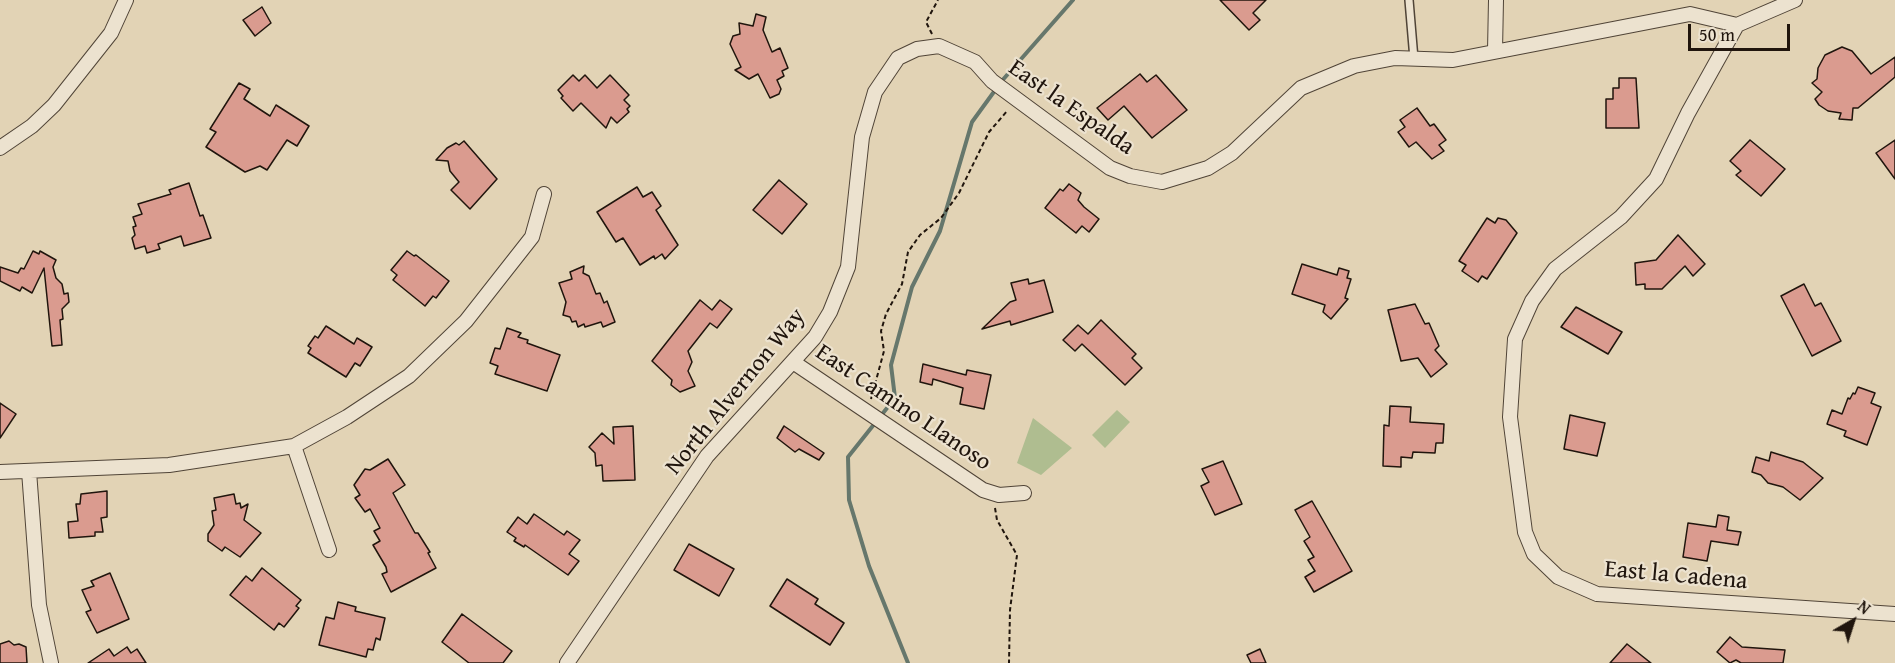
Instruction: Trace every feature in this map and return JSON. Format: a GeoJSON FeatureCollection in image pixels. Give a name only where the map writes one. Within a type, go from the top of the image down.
{"type":"FeatureCollection","features":[{"type":"Feature","properties":{"kind":"street"},"geometry":{"type":"LineString","coordinates":[[0,147],[32,126],[54,105],[111,33],[126,0]]}},
{"type":"Feature","properties":{"kind":"street"},"geometry":{"type":"LineString","coordinates":[[1495,51],[1496,0]]}},
{"type":"Feature","properties":{"kind":"street"},"geometry":{"type":"LineString","coordinates":[[1737,25],[1795,0]]}},
{"type":"Feature","properties":{"kind":"street","name":"East la Espalda"},"geometry":{"type":"LineString","coordinates":[[939,46],[975,62],[993,81],[1110,168],[1130,177],[1162,182],[1192,174],[1232,153],[1301,88],[1354,66],[1395,58],[1453,60],[1690,14],[1737,25]]}},
{"type":"Feature","properties":{"kind":"street","name":"East la Cadena"},"geometry":{"type":"LineString","coordinates":[[1737,25],[1656,179],[1621,217],[1555,269],[1532,301],[1515,339],[1510,417],[1525,532],[1534,554],[1558,577],[1597,594],[1895,614]]}},
{"type":"Feature","properties":{"kind":"street","name":"North Alvernon Way"},"geometry":{"type":"LineString","coordinates":[[567,663],[707,456],[815,337],[830,312],[848,267],[862,137],[875,92],[898,58],[916,49],[939,46]]}},
{"type":"Feature","properties":{"kind":"street"},"geometry":{"type":"LineString","coordinates":[[0,472],[169,465],[294,446],[348,417],[409,376],[466,321],[532,237],[544,194]]}},
{"type":"Feature","properties":{"kind":"street","name":"East Camino Llanoso"},"geometry":{"type":"LineString","coordinates":[[793,362],[983,490],[999,495],[1024,493]]}},
{"type":"Feature","properties":{"kind":"street"},"geometry":{"type":"LineString","coordinates":[[294,446],[329,550]]}},
{"type":"Feature","properties":{"kind":"street"},"geometry":{"type":"LineString","coordinates":[[29,471],[39,605],[51,663]]}},
{"type":"Feature","properties":{"kind":"lane"},"geometry":{"type":"LineString","coordinates":[[1409,0],[1414,59]]}},
{"type":"Feature","properties":{"kind":"path"},"geometry":{"type":"LineString","coordinates":[[938,0],[926,21],[939,46]]}},
{"type":"Feature","properties":{"kind":"path"},"geometry":{"type":"LineString","coordinates":[[870,400],[884,351],[881,331],[886,314],[902,284],[908,252],[920,235],[941,218],[959,193],[989,132],[1018,99]]}},
{"type":"Feature","properties":{"kind":"path"},"geometry":{"type":"LineString","coordinates":[[992,493],[997,520],[1017,555],[1011,610],[1009,663]]}},
{"type":"Feature","properties":{"kind":"green space"},"geometry":{"type":"Polygon","coordinates":[[[1117,410],[1130,422],[1105,448],[1092,435],[1117,410]]]}},
{"type":"Feature","properties":{"kind":"green space"},"geometry":{"type":"Polygon","coordinates":[[[1033,418],[1072,448],[1041,475],[1017,463],[1033,418]]]}},
{"type":"Feature","properties":{"kind":"building"},"geometry":{"type":"Polygon","coordinates":[[[1220,0],[1266,0],[1253,13],[1260,20],[1249,30],[1220,0]]]}},
{"type":"Feature","properties":{"kind":"building"},"geometry":{"type":"Polygon","coordinates":[[[262,7],[271,23],[255,36],[243,20],[262,7]]]}},
{"type":"Feature","properties":{"kind":"building"},"geometry":{"type":"Polygon","coordinates":[[[756,14],[766,17],[763,30],[772,52],[780,48],[788,68],[782,71],[784,76],[777,80],[781,89],[779,94],[770,98],[758,74],[749,79],[735,70],[741,67],[730,44],[733,36],[740,34],[739,23],[753,26],[756,14]]]}},
{"type":"Feature","properties":{"kind":"building"},"geometry":{"type":"Polygon","coordinates":[[[1842,47],[1852,51],[1871,74],[1895,57],[1895,77],[1858,108],[1853,108],[1852,120],[1839,119],[1841,113],[1828,111],[1819,105],[1815,99],[1822,92],[1812,83],[1817,79],[1818,68],[1825,55],[1842,47]]]}},
{"type":"Feature","properties":{"kind":"building"},"geometry":{"type":"Polygon","coordinates":[[[1140,74],[1147,82],[1156,75],[1187,110],[1152,138],[1124,106],[1108,120],[1097,108],[1140,74]]]}},
{"type":"Feature","properties":{"kind":"building"},"geometry":{"type":"Polygon","coordinates":[[[573,75],[579,81],[585,75],[597,88],[610,75],[629,95],[624,100],[630,106],[627,109],[629,112],[617,123],[611,117],[606,128],[581,103],[573,111],[561,98],[563,96],[558,90],[573,75]]]}},
{"type":"Feature","properties":{"kind":"building"},"geometry":{"type":"Polygon","coordinates":[[[1619,78],[1636,78],[1639,128],[1606,128],[1606,99],[1613,99],[1613,88],[1619,88],[1619,78]]]}},
{"type":"Feature","properties":{"kind":"building"},"geometry":{"type":"Polygon","coordinates":[[[239,83],[250,89],[244,99],[270,116],[276,105],[309,126],[297,146],[287,140],[267,170],[260,166],[245,172],[206,147],[216,132],[210,129],[239,83]]]}},
{"type":"Feature","properties":{"kind":"building"},"geometry":{"type":"Polygon","coordinates":[[[1417,108],[1430,126],[1434,124],[1446,140],[1439,145],[1444,151],[1432,159],[1416,142],[1409,147],[1398,132],[1405,127],[1400,120],[1417,108]]]}},
{"type":"Feature","properties":{"kind":"building"},"geometry":{"type":"Polygon","coordinates":[[[1750,140],[1785,169],[1761,196],[1736,175],[1741,171],[1730,161],[1750,140]]]}},
{"type":"Feature","properties":{"kind":"building"},"geometry":{"type":"Polygon","coordinates":[[[1895,140],[1895,179],[1876,153],[1895,140]]]}},
{"type":"Feature","properties":{"kind":"building"},"geometry":{"type":"Polygon","coordinates":[[[464,141],[497,179],[470,209],[451,190],[459,182],[450,171],[448,161],[436,160],[447,148],[464,141]]]}},
{"type":"Feature","properties":{"kind":"building"},"geometry":{"type":"Polygon","coordinates":[[[779,180],[807,204],[782,234],[753,210],[779,180]]]}},
{"type":"Feature","properties":{"kind":"building"},"geometry":{"type":"Polygon","coordinates":[[[189,183],[200,216],[203,215],[211,238],[184,246],[181,236],[158,244],[160,249],[147,253],[145,246],[135,249],[132,238],[135,235],[133,227],[136,226],[133,217],[142,214],[138,204],[171,194],[169,190],[189,183]]]}},
{"type":"Feature","properties":{"kind":"building"},"geometry":{"type":"Polygon","coordinates":[[[1069,184],[1081,193],[1078,200],[1084,207],[1099,219],[1089,232],[1082,226],[1076,233],[1045,208],[1060,189],[1063,191],[1069,184]]]}},
{"type":"Feature","properties":{"kind":"building"},"geometry":{"type":"Polygon","coordinates":[[[637,187],[643,197],[652,192],[661,206],[656,210],[678,245],[665,259],[662,254],[640,265],[623,238],[616,242],[597,212],[637,187]]]}},
{"type":"Feature","properties":{"kind":"building"},"geometry":{"type":"Polygon","coordinates":[[[1487,218],[1495,223],[1498,218],[1506,220],[1517,233],[1487,279],[1482,276],[1478,282],[1462,271],[1466,265],[1459,261],[1487,218]]]}},
{"type":"Feature","properties":{"kind":"building"},"geometry":{"type":"Polygon","coordinates":[[[1678,235],[1705,264],[1693,276],[1685,266],[1662,289],[1645,289],[1645,284],[1636,285],[1635,263],[1656,260],[1678,235]]]}},
{"type":"Feature","properties":{"kind":"building"},"geometry":{"type":"Polygon","coordinates":[[[33,251],[39,254],[40,251],[56,260],[53,267],[56,278],[62,284],[64,294],[68,293],[69,302],[62,309],[63,319],[60,320],[62,345],[52,346],[44,268],[32,293],[22,287],[20,291],[0,281],[0,267],[18,273],[21,268],[24,269],[33,251]]]}},
{"type":"Feature","properties":{"kind":"building"},"geometry":{"type":"Polygon","coordinates":[[[407,251],[416,255],[449,281],[436,298],[433,296],[425,306],[393,280],[397,275],[391,270],[407,251]]]}},
{"type":"Feature","properties":{"kind":"building"},"geometry":{"type":"Polygon","coordinates":[[[1302,264],[1337,275],[1339,268],[1349,271],[1347,278],[1351,279],[1345,298],[1348,299],[1331,319],[1323,312],[1325,305],[1292,294],[1302,264]]]}},
{"type":"Feature","properties":{"kind":"building"},"geometry":{"type":"Polygon","coordinates":[[[584,266],[583,273],[589,276],[596,294],[600,293],[604,303],[607,301],[615,322],[603,327],[601,322],[578,327],[576,321],[572,322],[570,317],[563,315],[566,302],[559,283],[572,279],[570,272],[584,266]]]}},
{"type":"Feature","properties":{"kind":"building"},"geometry":{"type":"Polygon","coordinates":[[[1028,279],[1029,284],[1044,280],[1053,312],[1011,325],[1010,321],[982,329],[1010,302],[1016,300],[1011,283],[1028,279]]]}},
{"type":"Feature","properties":{"kind":"building"},"geometry":{"type":"Polygon","coordinates":[[[1804,284],[1815,306],[1821,303],[1841,341],[1812,356],[1781,296],[1804,284]]]}},
{"type":"Feature","properties":{"kind":"building"},"geometry":{"type":"Polygon","coordinates":[[[700,300],[712,310],[720,300],[732,309],[717,328],[710,323],[688,351],[692,362],[688,371],[695,386],[680,392],[671,385],[672,380],[652,361],[700,300]]]}},
{"type":"Feature","properties":{"kind":"building"},"geometry":{"type":"Polygon","coordinates":[[[1415,304],[1425,324],[1429,323],[1439,346],[1435,350],[1447,364],[1431,377],[1418,358],[1401,361],[1388,310],[1415,304]]]}},
{"type":"Feature","properties":{"kind":"building"},"geometry":{"type":"Polygon","coordinates":[[[1576,307],[1622,332],[1608,354],[1561,327],[1576,307]]]}},
{"type":"Feature","properties":{"kind":"building"},"geometry":{"type":"Polygon","coordinates":[[[1101,320],[1136,354],[1132,358],[1142,368],[1125,385],[1082,344],[1075,351],[1063,340],[1078,325],[1088,334],[1101,320]]]}},
{"type":"Feature","properties":{"kind":"building"},"geometry":{"type":"Polygon","coordinates":[[[326,326],[354,344],[357,338],[372,347],[360,366],[355,363],[346,377],[308,353],[311,348],[308,346],[315,336],[318,338],[326,326]]]}},
{"type":"Feature","properties":{"kind":"building"},"geometry":{"type":"Polygon","coordinates":[[[507,328],[521,333],[518,337],[528,340],[527,343],[560,355],[547,391],[495,374],[498,366],[490,363],[495,348],[500,349],[507,328]]]}},
{"type":"Feature","properties":{"kind":"building"},"geometry":{"type":"Polygon","coordinates":[[[923,364],[966,375],[967,370],[991,375],[984,409],[960,404],[963,388],[933,379],[932,385],[920,382],[923,364]]]}},
{"type":"Feature","properties":{"kind":"building"},"geometry":{"type":"Polygon","coordinates":[[[1858,387],[1875,393],[1871,403],[1881,407],[1867,445],[1844,436],[1846,431],[1827,424],[1832,410],[1842,414],[1848,398],[1850,399],[1853,393],[1855,394],[1858,387]]]}},
{"type":"Feature","properties":{"kind":"building"},"geometry":{"type":"Polygon","coordinates":[[[0,403],[16,414],[0,438],[0,403]]]}},
{"type":"Feature","properties":{"kind":"building"},"geometry":{"type":"Polygon","coordinates":[[[1390,406],[1411,407],[1410,422],[1444,424],[1443,443],[1436,443],[1435,453],[1413,452],[1412,458],[1401,457],[1401,467],[1383,466],[1384,425],[1389,426],[1390,406]]]}},
{"type":"Feature","properties":{"kind":"building"},"geometry":{"type":"Polygon","coordinates":[[[1570,415],[1605,423],[1597,456],[1564,449],[1570,415]]]}},
{"type":"Feature","properties":{"kind":"building"},"geometry":{"type":"Polygon","coordinates":[[[633,426],[635,480],[603,481],[602,465],[596,466],[595,453],[589,447],[602,433],[614,444],[613,427],[633,426]]]}},
{"type":"Feature","properties":{"kind":"building"},"geometry":{"type":"Polygon","coordinates":[[[784,426],[824,453],[819,460],[799,449],[795,452],[777,438],[784,426]]]}},
{"type":"Feature","properties":{"kind":"building"},"geometry":{"type":"Polygon","coordinates":[[[1771,452],[1803,462],[1823,478],[1800,500],[1783,487],[1768,483],[1761,475],[1752,472],[1756,457],[1769,461],[1771,452]]]}},
{"type":"Feature","properties":{"kind":"building"},"geometry":{"type":"Polygon","coordinates":[[[388,459],[405,485],[393,493],[415,533],[418,533],[430,552],[428,553],[436,568],[391,592],[382,574],[387,572],[386,567],[373,545],[380,541],[374,531],[380,528],[370,509],[365,512],[355,498],[360,495],[354,485],[365,469],[370,470],[388,459]]]}},
{"type":"Feature","properties":{"kind":"building"},"geometry":{"type":"Polygon","coordinates":[[[1223,461],[1242,504],[1215,515],[1201,486],[1209,482],[1202,469],[1223,461]]]}},
{"type":"Feature","properties":{"kind":"building"},"geometry":{"type":"Polygon","coordinates":[[[107,491],[107,517],[101,518],[103,532],[95,532],[95,536],[69,538],[68,522],[78,521],[76,504],[80,504],[81,494],[107,491]]]}},
{"type":"Feature","properties":{"kind":"building"},"geometry":{"type":"Polygon","coordinates":[[[234,494],[236,504],[240,503],[241,508],[248,504],[244,520],[261,533],[240,557],[225,547],[222,551],[208,541],[208,534],[214,525],[212,511],[216,510],[214,498],[234,494]]]}},
{"type":"Feature","properties":{"kind":"building"},"geometry":{"type":"Polygon","coordinates":[[[1312,501],[1352,571],[1314,592],[1305,577],[1315,571],[1308,560],[1314,557],[1304,541],[1310,537],[1295,510],[1312,501]]]}},
{"type":"Feature","properties":{"kind":"building"},"geometry":{"type":"Polygon","coordinates":[[[534,514],[564,535],[567,531],[580,540],[569,554],[579,561],[568,575],[525,545],[524,547],[514,541],[516,538],[507,532],[518,517],[527,524],[534,514]]]}},
{"type":"Feature","properties":{"kind":"building"},"geometry":{"type":"Polygon","coordinates":[[[1718,515],[1729,517],[1727,530],[1741,532],[1738,545],[1711,541],[1707,561],[1683,557],[1688,523],[1716,527],[1718,515]]]}},
{"type":"Feature","properties":{"kind":"building"},"geometry":{"type":"Polygon","coordinates":[[[689,544],[734,569],[719,596],[674,570],[689,544]]]}},
{"type":"Feature","properties":{"kind":"building"},"geometry":{"type":"Polygon","coordinates":[[[262,568],[301,600],[296,606],[299,608],[284,627],[279,623],[274,630],[230,595],[246,576],[252,581],[262,568]]]}},
{"type":"Feature","properties":{"kind":"building"},"geometry":{"type":"Polygon","coordinates":[[[110,573],[129,619],[97,633],[86,612],[91,610],[82,590],[94,586],[91,581],[110,573]]]}},
{"type":"Feature","properties":{"kind":"building"},"geometry":{"type":"Polygon","coordinates":[[[787,579],[818,599],[815,604],[844,623],[830,645],[770,606],[787,579]]]}},
{"type":"Feature","properties":{"kind":"building"},"geometry":{"type":"Polygon","coordinates":[[[338,602],[356,607],[355,611],[385,618],[380,640],[376,638],[373,650],[368,649],[366,657],[319,645],[326,617],[334,619],[338,602]]]}},
{"type":"Feature","properties":{"kind":"building"},"geometry":{"type":"Polygon","coordinates":[[[462,614],[512,651],[503,663],[469,663],[442,642],[462,614]]]}},
{"type":"Feature","properties":{"kind":"building"},"geometry":{"type":"Polygon","coordinates":[[[1730,637],[1742,647],[1785,650],[1783,663],[1741,663],[1736,660],[1730,663],[1717,652],[1730,637]]]}},
{"type":"Feature","properties":{"kind":"building"},"geometry":{"type":"Polygon","coordinates":[[[9,641],[14,645],[19,644],[26,647],[27,663],[0,663],[0,644],[9,641]]]}},
{"type":"Feature","properties":{"kind":"building"},"geometry":{"type":"Polygon","coordinates":[[[1627,644],[1651,663],[1610,663],[1627,644]]]}},
{"type":"Feature","properties":{"kind":"building"},"geometry":{"type":"Polygon","coordinates":[[[127,647],[131,653],[137,649],[146,663],[88,663],[109,649],[114,656],[127,647]]]}},
{"type":"Feature","properties":{"kind":"building"},"geometry":{"type":"Polygon","coordinates":[[[1260,649],[1266,663],[1251,663],[1247,655],[1260,649]]]}},
{"type":"Feature","properties":{"kind":"waterway"},"geometry":{"type":"LineString","coordinates":[[1000,83],[1073,0]]}},
{"type":"Feature","properties":{"kind":"waterway"},"geometry":{"type":"LineString","coordinates":[[908,663],[869,566],[849,500],[848,457],[895,398],[891,365],[912,287],[940,231],[972,122],[996,89]]}}]}
